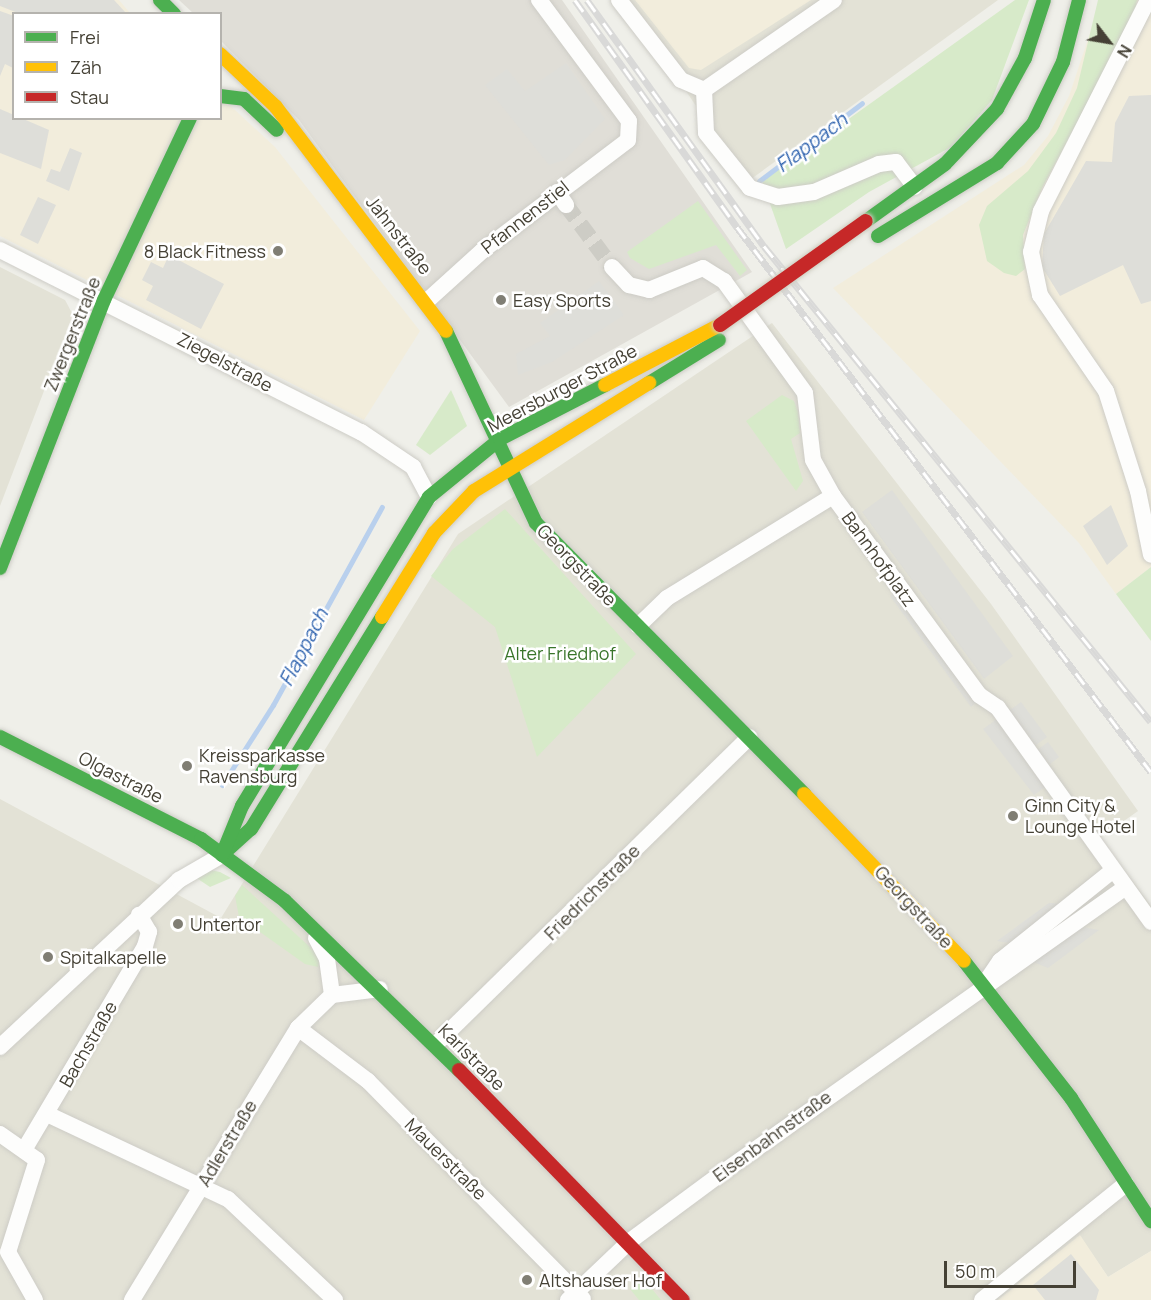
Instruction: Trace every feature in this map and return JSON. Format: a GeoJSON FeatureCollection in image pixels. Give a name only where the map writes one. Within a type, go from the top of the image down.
{"type":"FeatureCollection","features":[{"type":"Feature","properties":{"kind":"main road"},"geometry":{"type":"LineString","coordinates":[[160,0],[172,12]]}},
{"type":"Feature","properties":{"kind":"main road","name":"Meersburger Straße"},"geometry":{"type":"LineString","coordinates":[[222,855],[251,829],[434,533],[474,491],[723,330],[945,164],[997,109],[1025,58],[1044,0]]}},
{"type":"Feature","properties":{"kind":"main road"},"geometry":{"type":"LineString","coordinates":[[878,236],[997,163],[1033,124],[1064,62],[1079,0]]}},
{"type":"Feature","properties":{"kind":"main road","name":"Jahnstraße"},"geometry":{"type":"LineString","coordinates":[[222,56],[276,107],[428,300],[450,334],[511,465]]}},
{"type":"Feature","properties":{"kind":"main road"},"geometry":{"type":"LineString","coordinates":[[222,96],[244,99],[296,150],[325,170]]}},
{"type":"Feature","properties":{"kind":"main road","name":"Zwergerstraße"},"geometry":{"type":"LineString","coordinates":[[0,568],[104,300],[189,120]]}},
{"type":"Feature","properties":{"kind":"main road","name":"Meersburger Straße"},"geometry":{"type":"LineString","coordinates":[[222,855],[242,806],[429,497],[500,438],[723,330]]}},
{"type":"Feature","properties":{"kind":"main road","name":"Georgstraße"},"geometry":{"type":"LineString","coordinates":[[511,465],[536,523],[749,737],[985,983],[1071,1098],[1151,1221]]}},
{"type":"Feature","properties":{"kind":"main road","name":"Olgastraße"},"geometry":{"type":"LineString","coordinates":[[0,737],[136,804],[222,855]]}},
{"type":"Feature","properties":{"kind":"main road","name":"Karlstraße"},"geometry":{"type":"LineString","coordinates":[[222,855],[285,901],[380,989],[630,1241],[683,1300]]}},
{"type":"Feature","properties":{"kind":"street","name":"Pfannenstiel"},"geometry":{"type":"LineString","coordinates":[[428,300],[562,198],[628,140],[629,122],[539,0]]}},
{"type":"Feature","properties":{"kind":"street"},"geometry":{"type":"LineString","coordinates":[[619,0],[681,80],[704,90]]}},
{"type":"Feature","properties":{"kind":"street"},"geometry":{"type":"LineString","coordinates":[[704,90],[834,0]]}},
{"type":"Feature","properties":{"kind":"street"},"geometry":{"type":"LineString","coordinates":[[1148,0],[1041,211],[1031,252],[1040,295],[1106,391],[1138,491],[1151,555]]}},
{"type":"Feature","properties":{"kind":"street"},"geometry":{"type":"LineString","coordinates":[[704,90],[706,133],[750,188],[778,196],[814,192],[879,164],[896,162],[915,187]]}},
{"type":"Feature","properties":{"kind":"street","name":"Ziegelstraße"},"geometry":{"type":"LineString","coordinates":[[0,250],[104,300],[373,442],[413,467],[429,497]]}},
{"type":"Feature","properties":{"kind":"street","name":"Bahnhofplatz"},"geometry":{"type":"LineString","coordinates":[[612,267],[629,285],[649,290],[697,270],[716,272],[804,393],[813,460],[833,496],[979,695],[998,708],[1151,922]]}},
{"type":"Feature","properties":{"kind":"street"},"geometry":{"type":"LineString","coordinates":[[638,626],[667,598],[833,496]]}},
{"type":"Feature","properties":{"kind":"street","name":"Friedrichstraße"},"geometry":{"type":"LineString","coordinates":[[435,1046],[749,737]]}},
{"type":"Feature","properties":{"kind":"street"},"geometry":{"type":"LineString","coordinates":[[0,1047],[178,880],[222,855]]}},
{"type":"Feature","properties":{"kind":"street","name":"Eisenbahnstraße"},"geometry":{"type":"LineString","coordinates":[[985,983],[1000,961],[1113,870]]}},
{"type":"Feature","properties":{"kind":"street","name":"Eisenbahnstraße"},"geometry":{"type":"LineString","coordinates":[[576,1297],[630,1241],[985,983],[1011,973],[1125,888]]}},
{"type":"Feature","properties":{"kind":"street"},"geometry":{"type":"LineString","coordinates":[[285,901],[321,944],[332,995],[380,989]]}},
{"type":"Feature","properties":{"kind":"street","name":"Bachstraße"},"geometry":{"type":"LineString","coordinates":[[24,1150],[48,1114],[145,946],[149,932],[140,915]]}},
{"type":"Feature","properties":{"kind":"street","name":"Adlerstraße"},"geometry":{"type":"LineString","coordinates":[[132,1300],[298,1029],[332,995]]}},
{"type":"Feature","properties":{"kind":"street","name":"Mauerstraße"},"geometry":{"type":"LineString","coordinates":[[298,1029],[368,1080],[576,1297]]}},
{"type":"Feature","properties":{"kind":"street"},"geometry":{"type":"LineString","coordinates":[[48,1114],[228,1199],[276,1240],[335,1300]]}},
{"type":"Feature","properties":{"kind":"street"},"geometry":{"type":"LineString","coordinates":[[1,1136],[37,1160],[8,1252],[35,1300]]}},
{"type":"Feature","properties":{"kind":"street"},"geometry":{"type":"LineString","coordinates":[[982,1300],[1126,1184]]}},
{"type":"Feature","properties":{"kind":"shaded area"},"geometry":{"type":"Polygon","coordinates":[[[0,0],[119,0],[129,12],[12,12],[12,120],[222,120],[222,98],[275,147],[420,331],[364,420],[0,236],[0,0]]]}},
{"type":"Feature","properties":{"kind":"shaded area"},"geometry":{"type":"Polygon","coordinates":[[[0,0],[114,0],[125,12],[15,12],[0,6],[0,0]]]}},
{"type":"Feature","properties":{"kind":"shaded area"},"geometry":{"type":"Polygon","coordinates":[[[179,0],[562,0],[752,272],[509,407],[299,120],[222,42],[222,12],[192,12],[179,0]]]}},
{"type":"Feature","properties":{"kind":"shaded area"},"geometry":{"type":"Polygon","coordinates":[[[625,0],[998,0],[747,182],[625,0]]]}},
{"type":"Feature","properties":{"kind":"shaded area"},"geometry":{"type":"Polygon","coordinates":[[[635,0],[811,0],[701,70],[689,68],[635,0]]]}},
{"type":"Feature","properties":{"kind":"shaded area"},"geometry":{"type":"Polygon","coordinates":[[[1101,0],[1151,0],[1151,567],[1116,594],[1079,543],[833,288],[1024,165],[1048,136],[1069,96],[1101,0]]]}},
{"type":"Feature","properties":{"kind":"shaded area"},"geometry":{"type":"Polygon","coordinates":[[[0,11],[12,15],[12,68],[5,64],[0,76],[0,11]]]}},
{"type":"Feature","properties":{"kind":"shaded area"},"geometry":{"type":"Polygon","coordinates":[[[566,63],[605,119],[565,160],[549,165],[485,85],[507,69],[525,91],[566,63]]]}},
{"type":"Feature","properties":{"kind":"shaded area"},"geometry":{"type":"Polygon","coordinates":[[[1151,95],[1151,301],[1141,304],[1123,265],[1060,296],[1042,267],[1044,234],[1086,161],[1112,162],[1115,123],[1129,96],[1151,95]]]}},
{"type":"Feature","properties":{"kind":"shaded area"},"geometry":{"type":"Polygon","coordinates":[[[0,109],[12,114],[12,120],[26,120],[49,130],[41,169],[0,153],[0,109]]]}},
{"type":"Feature","properties":{"kind":"shaded area"},"geometry":{"type":"Polygon","coordinates":[[[70,148],[82,153],[69,191],[46,181],[51,169],[60,172],[70,148]]]}},
{"type":"Feature","properties":{"kind":"shaded area"},"geometry":{"type":"Polygon","coordinates":[[[38,197],[56,205],[38,244],[20,235],[38,197]]]}},
{"type":"Feature","properties":{"kind":"shaded area"},"geometry":{"type":"Polygon","coordinates":[[[169,255],[224,284],[201,329],[146,300],[153,286],[142,280],[151,262],[163,268],[169,255]]]}},
{"type":"Feature","properties":{"kind":"shaded area"},"geometry":{"type":"Polygon","coordinates":[[[0,267],[65,300],[73,315],[0,506],[0,267]]]}},
{"type":"Feature","properties":{"kind":"shaded area"},"geometry":{"type":"Polygon","coordinates":[[[599,281],[624,315],[552,362],[518,375],[516,354],[550,336],[540,323],[599,281]]]}},
{"type":"Feature","properties":{"kind":"shaded area"},"geometry":{"type":"Polygon","coordinates":[[[772,323],[991,604],[1138,811],[1100,838],[1151,906],[1151,1251],[1108,1277],[1080,1236],[998,1300],[0,1300],[0,799],[221,918],[458,534],[772,323]]]}},
{"type":"Feature","properties":{"kind":"shaded area"},"geometry":{"type":"Polygon","coordinates":[[[892,490],[1013,656],[984,679],[862,512],[892,490]]]}},
{"type":"Feature","properties":{"kind":"shaded area"},"geometry":{"type":"Polygon","coordinates":[[[1111,505],[1128,546],[1107,565],[1083,526],[1111,505]]]}},
{"type":"Feature","properties":{"kind":"shaded area"},"geometry":{"type":"Polygon","coordinates":[[[895,592],[976,703],[971,707],[890,596],[895,592]]]}},
{"type":"Feature","properties":{"kind":"shaded area"},"geometry":{"type":"Polygon","coordinates":[[[1021,702],[1047,737],[1029,750],[1032,754],[1048,742],[1059,757],[1043,770],[1052,782],[1034,795],[983,729],[1021,702]]]}},
{"type":"Feature","properties":{"kind":"shaded area"},"geometry":{"type":"Polygon","coordinates":[[[1049,903],[1068,904],[1015,944],[997,941],[1049,903]]]}},
{"type":"Feature","properties":{"kind":"shaded area"},"geometry":{"type":"Polygon","coordinates":[[[1083,927],[1099,930],[1048,968],[1028,960],[1083,927]]]}},
{"type":"Feature","properties":{"kind":"shaded area"},"geometry":{"type":"Polygon","coordinates":[[[1080,1235],[1108,1277],[1151,1251],[1151,1300],[998,1300],[1080,1235]]]}},
{"type":"Feature","properties":{"kind":"shaded area"},"geometry":{"type":"Polygon","coordinates":[[[1071,1254],[1099,1290],[1096,1300],[1045,1300],[1033,1285],[1071,1254]]]}},
{"type":"Feature","properties":{"kind":"green space"},"geometry":{"type":"Polygon","coordinates":[[[1015,0],[1029,0],[992,100],[951,147],[869,192],[786,249],[762,181],[1015,0]]]}},
{"type":"Feature","properties":{"kind":"green space"},"geometry":{"type":"Polygon","coordinates":[[[1098,0],[1137,0],[1133,19],[1042,188],[1023,235],[1025,269],[1016,276],[1004,273],[987,261],[979,225],[987,206],[1028,171],[1056,133],[1077,88],[1098,0]]]}},
{"type":"Feature","properties":{"kind":"green space"},"geometry":{"type":"Polygon","coordinates":[[[698,201],[747,270],[740,276],[716,245],[649,269],[630,258],[627,252],[698,201]]]}},
{"type":"Feature","properties":{"kind":"green space"},"geometry":{"type":"Polygon","coordinates":[[[451,390],[467,426],[430,455],[416,445],[451,390]]]}},
{"type":"Feature","properties":{"kind":"green space"},"geometry":{"type":"Polygon","coordinates":[[[782,395],[794,401],[798,412],[800,433],[791,439],[803,481],[796,491],[746,421],[782,395]]]}},
{"type":"Feature","properties":{"kind":"green space","name":"Alter Friedhof"},"geometry":{"type":"Polygon","coordinates":[[[505,509],[636,654],[537,757],[495,627],[431,576],[453,549],[505,509]]]}},
{"type":"Feature","properties":{"kind":"green space"},"geometry":{"type":"Polygon","coordinates":[[[1151,567],[1151,641],[1116,594],[1151,567]]]}},
{"type":"Feature","properties":{"kind":"green space"},"geometry":{"type":"Polygon","coordinates":[[[210,870],[231,878],[210,887],[192,875],[210,870]]]}},
{"type":"Feature","properties":{"kind":"green space"},"geometry":{"type":"Polygon","coordinates":[[[242,885],[321,957],[318,967],[305,964],[239,917],[235,896],[242,885]]]}},
{"type":"Feature","properties":{"kind":"green space"},"geometry":{"type":"Polygon","coordinates":[[[643,1278],[661,1300],[639,1300],[630,1289],[643,1278]]]}},
{"type":"Feature","properties":{"kind":"waterway","name":"Flappach"},"geometry":{"type":"LineString","coordinates":[[759,181],[862,103]]}},
{"type":"Feature","properties":{"kind":"waterway","name":"Flappach"},"geometry":{"type":"LineString","coordinates":[[222,785],[273,705],[382,507]]}},
{"type":"Feature","properties":{"kind":"tunnel"},"geometry":{"type":"LineString","coordinates":[[566,205],[612,267]]}},
{"type":"Feature","properties":{"kind":"railway"},"geometry":{"type":"LineString","coordinates":[[575,0],[737,227],[1151,772]]}},
{"type":"Feature","properties":{"kind":"railway"},"geometry":{"type":"LineString","coordinates":[[587,0],[764,246],[1151,722]]}},
{"type":"Feature","properties":{"kind":"traffic: fast"},"geometry":{"type":"LineString","coordinates":[[160,0],[172,12]]}},
{"type":"Feature","properties":{"kind":"traffic: fast"},"geometry":{"type":"LineString","coordinates":[[866,221],[945,164],[997,109],[1025,58],[1044,0]]}},
{"type":"Feature","properties":{"kind":"traffic: fast"},"geometry":{"type":"LineString","coordinates":[[878,236],[997,163],[1033,124],[1063,62],[1079,0]]}},
{"type":"Feature","properties":{"kind":"traffic: fast"},"geometry":{"type":"LineString","coordinates":[[222,96],[244,99],[277,130]]}},
{"type":"Feature","properties":{"kind":"traffic: fast"},"geometry":{"type":"LineString","coordinates":[[0,568],[104,300],[189,120]]}},
{"type":"Feature","properties":{"kind":"traffic: fast"},"geometry":{"type":"LineString","coordinates":[[446,331],[536,523],[804,794]]}},
{"type":"Feature","properties":{"kind":"traffic: fast"},"geometry":{"type":"LineString","coordinates":[[649,383],[719,340]]}},
{"type":"Feature","properties":{"kind":"traffic: fast"},"geometry":{"type":"LineString","coordinates":[[222,855],[242,806],[429,497],[500,439],[605,385]]}},
{"type":"Feature","properties":{"kind":"traffic: fast"},"geometry":{"type":"LineString","coordinates":[[224,853],[251,829],[382,617]]}},
{"type":"Feature","properties":{"kind":"traffic: fast"},"geometry":{"type":"LineString","coordinates":[[0,737],[201,839],[285,901],[459,1070]]}},
{"type":"Feature","properties":{"kind":"traffic: fast"},"geometry":{"type":"LineString","coordinates":[[964,961],[1071,1098],[1151,1221]]}},
{"type":"Feature","properties":{"kind":"traffic: slow"},"geometry":{"type":"LineString","coordinates":[[222,56],[276,107],[446,331]]}},
{"type":"Feature","properties":{"kind":"traffic: slow"},"geometry":{"type":"LineString","coordinates":[[605,385],[720,325]]}},
{"type":"Feature","properties":{"kind":"traffic: slow"},"geometry":{"type":"LineString","coordinates":[[382,617],[434,533],[474,491],[649,383]]}},
{"type":"Feature","properties":{"kind":"traffic: slow"},"geometry":{"type":"LineString","coordinates":[[804,794],[964,961]]}},
{"type":"Feature","properties":{"kind":"traffic: jam"},"geometry":{"type":"LineString","coordinates":[[720,325],[866,221]]}},
{"type":"Feature","properties":{"kind":"traffic: jam"},"geometry":{"type":"LineString","coordinates":[[459,1070],[683,1300]]}},
{"type":"Feature","properties":{"kind":"place","name":"8 Black Fitness"},"geometry":{"type":"Point","coordinates":[278,251]}},
{"type":"Feature","properties":{"kind":"place","name":"Easy Sports"},"geometry":{"type":"Point","coordinates":[501,300]}},
{"type":"Feature","properties":{"kind":"place","name":"Kreissparkasse Ravensburg"},"geometry":{"type":"Point","coordinates":[187,766]}},
{"type":"Feature","properties":{"kind":"place","name":"Ginn City & Lounge Hotel"},"geometry":{"type":"Point","coordinates":[1013,816]}},
{"type":"Feature","properties":{"kind":"place","name":"Untertor"},"geometry":{"type":"Point","coordinates":[178,924]}},
{"type":"Feature","properties":{"kind":"place","name":"Spitalkapelle"},"geometry":{"type":"Point","coordinates":[48,957]}},
{"type":"Feature","properties":{"kind":"place","name":"Altshauser Hof"},"geometry":{"type":"Point","coordinates":[527,1280]}}]}
